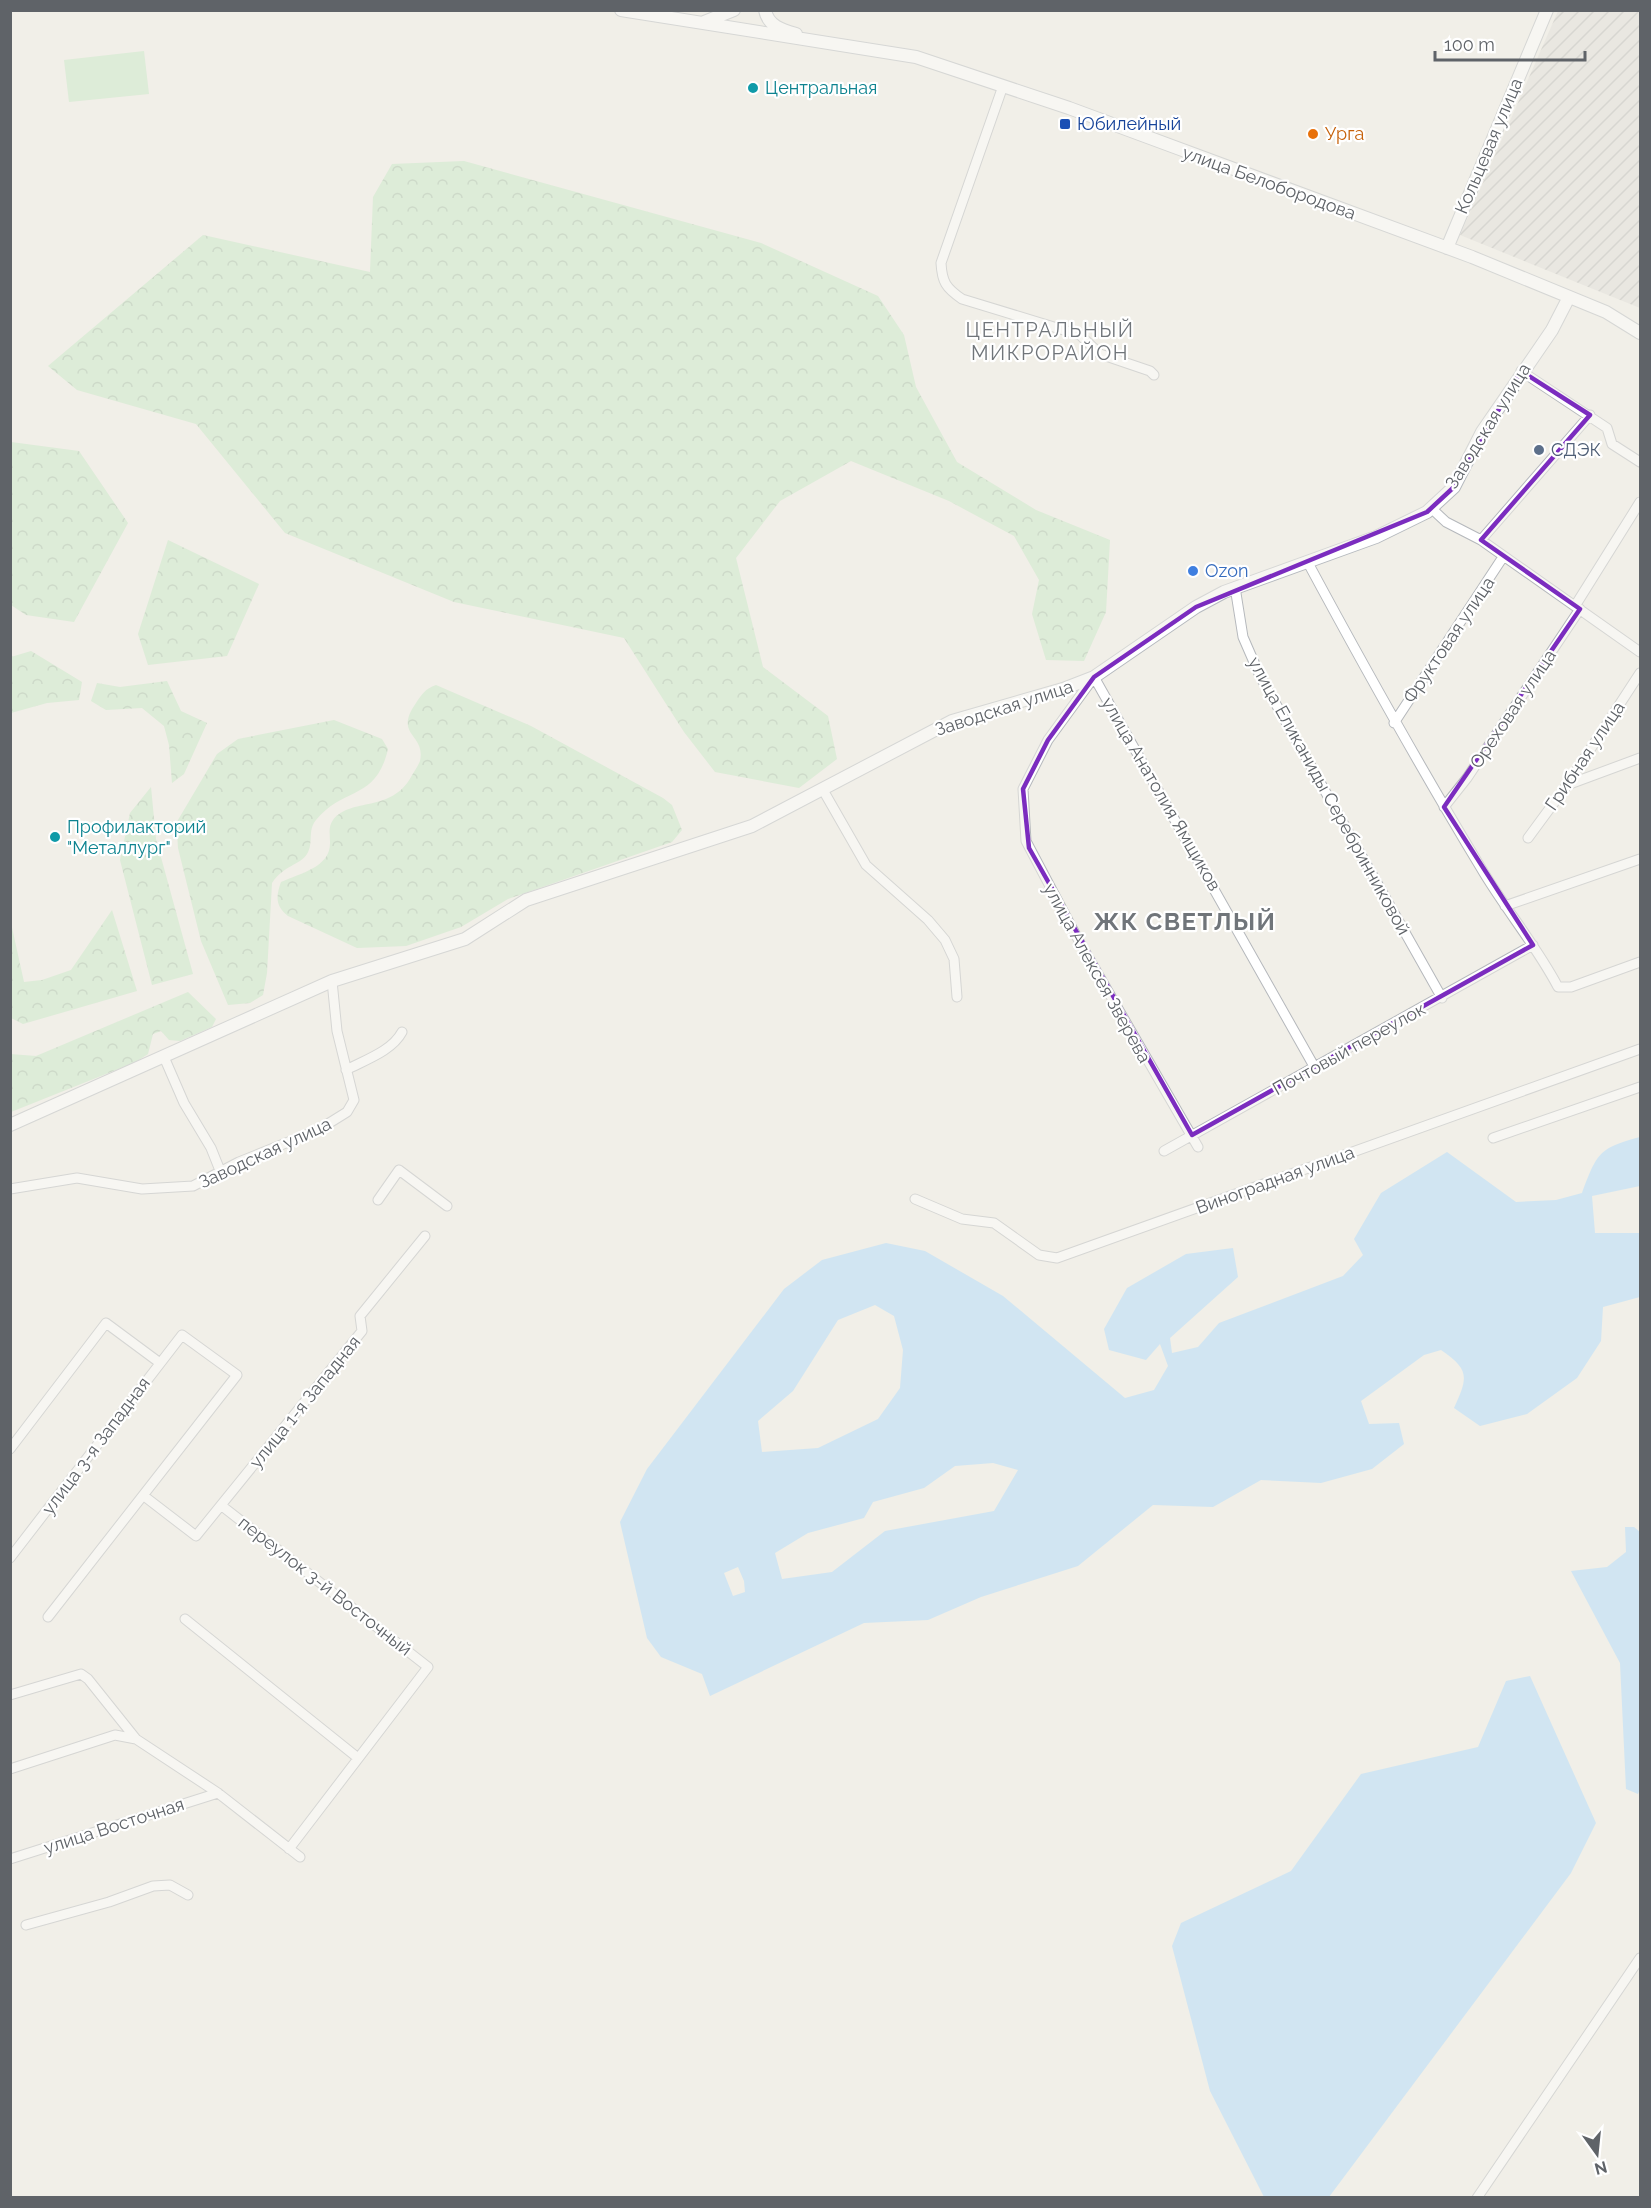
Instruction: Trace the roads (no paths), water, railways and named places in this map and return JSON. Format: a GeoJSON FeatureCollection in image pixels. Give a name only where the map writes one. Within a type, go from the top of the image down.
{"type":"FeatureCollection","features":[{"type":"Feature","properties":{"kind":"street","name":"улица Белобородова"},"geometry":{"type":"LineString","coordinates":[[621,10],[759,34],[916,57],[1004,86],[1447,248],[1606,312],[1641,333]]}},
{"type":"Feature","properties":{"kind":"street"},"geometry":{"type":"LineString","coordinates":[[683,10],[698,22],[734,10]]}},
{"type":"Feature","properties":{"kind":"street","name":"улица Белобородова"},"geometry":{"type":"LineString","coordinates":[[765,10],[767,20],[775,26],[819,42]]}},
{"type":"Feature","properties":{"kind":"street","name":"Кольцевая улица"},"geometry":{"type":"LineString","coordinates":[[1447,248],[1547,10]]}},
{"type":"Feature","properties":{"kind":"street"},"geometry":{"type":"LineString","coordinates":[[1004,86],[941,263],[942,280],[947,289],[962,299],[1084,337],[1100,354],[1150,371],[1154,375]]}},
{"type":"Feature","properties":{"kind":"street","name":"Заводская улица"},"geometry":{"type":"LineString","coordinates":[[10,1125],[332,981],[457,943],[526,900],[732,834],[823,790],[952,721],[1063,689],[1094,677],[1196,607],[1234,588],[1376,537],[1431,508],[1454,487],[1482,432],[1521,371],[1552,330],[1569,297]]}},
{"type":"Feature","properties":{"kind":"street"},"geometry":{"type":"LineString","coordinates":[[1521,371],[1608,428],[1612,444],[1641,462]]}},
{"type":"Feature","properties":{"kind":"street"},"geometry":{"type":"LineString","coordinates":[[1481,540],[1590,415]]}},
{"type":"Feature","properties":{"kind":"street","name":"Ореховая улица"},"geometry":{"type":"LineString","coordinates":[[1444,807],[1467,778],[1577,607],[1641,502]]}},
{"type":"Feature","properties":{"kind":"street"},"geometry":{"type":"LineString","coordinates":[[1431,508],[1446,522],[1481,540],[1641,652]]}},
{"type":"Feature","properties":{"kind":"street","name":"Фруктовая улица"},"geometry":{"type":"LineString","coordinates":[[1394,723],[1503,557]]}},
{"type":"Feature","properties":{"kind":"street"},"geometry":{"type":"LineString","coordinates":[[1307,561],[1394,723],[1505,906],[1561,988],[1571,987],[1641,962]]}},
{"type":"Feature","properties":{"kind":"street","name":"улица Еликаниды Серебринниковой"},"geometry":{"type":"LineString","coordinates":[[1234,588],[1243,637],[1260,676],[1442,998]]}},
{"type":"Feature","properties":{"kind":"street","name":"Грибная улица"},"geometry":{"type":"LineString","coordinates":[[1528,838],[1567,785],[1641,673]]}},
{"type":"Feature","properties":{"kind":"street","name":"улица Алексея Зверева"},"geometry":{"type":"LineString","coordinates":[[1094,677],[1048,740],[1023,789],[1029,848],[1161,1087],[1198,1147]]}},
{"type":"Feature","properties":{"kind":"street","name":"улица Анатолия Ямщиков"},"geometry":{"type":"LineString","coordinates":[[1094,677],[1315,1068]]}},
{"type":"Feature","properties":{"kind":"street"},"geometry":{"type":"LineString","coordinates":[[1567,785],[1641,758]]}},
{"type":"Feature","properties":{"kind":"street"},"geometry":{"type":"LineString","coordinates":[[823,790],[866,865],[928,920],[945,940],[954,959],[957,997]]}},
{"type":"Feature","properties":{"kind":"street"},"geometry":{"type":"LineString","coordinates":[[1505,906],[1641,859]]}},
{"type":"Feature","properties":{"kind":"street","name":"Почтовый переулок"},"geometry":{"type":"LineString","coordinates":[[1164,1151],[1442,998],[1533,945]]}},
{"type":"Feature","properties":{"kind":"street","name":"Заводская улица"},"geometry":{"type":"LineString","coordinates":[[10,1189],[76,1178],[120,1187],[173,1189],[198,1185],[239,1162],[308,1135],[347,1112],[354,1100],[337,1031],[332,981]]}},
{"type":"Feature","properties":{"kind":"street"},"geometry":{"type":"LineString","coordinates":[[346,1070],[386,1048],[402,1032]]}},
{"type":"Feature","properties":{"kind":"street","name":"Виноградная улица"},"geometry":{"type":"LineString","coordinates":[[915,1199],[962,1219],[994,1223],[1039,1255],[1057,1258],[1641,1049]]}},
{"type":"Feature","properties":{"kind":"street"},"geometry":{"type":"LineString","coordinates":[[164,1057],[184,1103],[212,1148],[221,1173]]}},
{"type":"Feature","properties":{"kind":"street"},"geometry":{"type":"LineString","coordinates":[[1493,1138],[1641,1087]]}},
{"type":"Feature","properties":{"kind":"street"},"geometry":{"type":"LineString","coordinates":[[378,1200],[399,1170],[447,1206]]}},
{"type":"Feature","properties":{"kind":"street","name":"улица 1-я Западная"},"geometry":{"type":"LineString","coordinates":[[144,1496],[196,1536],[362,1330],[360,1316],[425,1236]]}},
{"type":"Feature","properties":{"kind":"street"},"geometry":{"type":"LineString","coordinates":[[10,1449],[106,1323],[160,1363]]}},
{"type":"Feature","properties":{"kind":"street","name":"улица 3-я Западная"},"geometry":{"type":"LineString","coordinates":[[10,1558],[182,1335],[237,1375],[144,1496]]}},
{"type":"Feature","properties":{"kind":"street"},"geometry":{"type":"LineString","coordinates":[[48,1617],[144,1496]]}},
{"type":"Feature","properties":{"kind":"street","name":"переулок 3-й Восточный"},"geometry":{"type":"LineString","coordinates":[[222,1506],[428,1667],[358,1758]]}},
{"type":"Feature","properties":{"kind":"street"},"geometry":{"type":"LineString","coordinates":[[185,1619],[358,1758],[289,1849]]}},
{"type":"Feature","properties":{"kind":"street"},"geometry":{"type":"LineString","coordinates":[[10,1695],[81,1674],[95,1686],[135,1739],[218,1793],[300,1857]]}},
{"type":"Feature","properties":{"kind":"street"},"geometry":{"type":"LineString","coordinates":[[10,1769],[114,1736],[135,1739]]}},
{"type":"Feature","properties":{"kind":"street","name":"улица Восточная"},"geometry":{"type":"LineString","coordinates":[[10,1859],[218,1793]]}},
{"type":"Feature","properties":{"kind":"street"},"geometry":{"type":"LineString","coordinates":[[26,1925],[109,1902],[153,1886],[170,1885],[188,1895]]}},
{"type":"Feature","properties":{"kind":"street"},"geometry":{"type":"LineString","coordinates":[[1477,2198],[1641,1959]]}},
{"type":"Feature","properties":{"kind":"water"},"geometry":{"type":"Polygon","coordinates":[[[1640,1137],[1640,1186],[1592,1196],[1595,1233],[1640,1233],[1640,1297],[1603,1307],[1601,1341],[1577,1378],[1527,1414],[1480,1426],[1454,1408],[1462,1389],[1464,1375],[1457,1363],[1441,1350],[1424,1355],[1361,1401],[1369,1424],[1399,1423],[1404,1444],[1372,1469],[1321,1483],[1261,1480],[1213,1507],[1153,1505],[1078,1566],[981,1597],[928,1620],[864,1623],[710,1696],[702,1674],[661,1657],[647,1638],[620,1522],[647,1469],[784,1289],[822,1260],[886,1243],[925,1251],[1003,1296],[1125,1398],[1154,1390],[1168,1366],[1160,1344],[1146,1360],[1109,1350],[1104,1329],[1127,1288],[1186,1254],[1233,1248],[1238,1277],[1170,1338],[1172,1353],[1198,1347],[1219,1323],[1343,1276],[1363,1255],[1354,1239],[1381,1193],[1447,1152],[1516,1202],[1556,1200],[1582,1193],[1591,1169],[1601,1154],[1626,1141],[1640,1137]],[[875,1305],[838,1320],[793,1391],[758,1421],[762,1452],[818,1448],[878,1419],[900,1388],[903,1350],[894,1316],[875,1305]],[[993,1463],[955,1466],[924,1488],[873,1502],[864,1518],[808,1533],[775,1553],[782,1579],[832,1572],[885,1531],[994,1511],[1018,1470],[993,1463]],[[738,1567],[724,1573],[733,1596],[745,1592],[744,1581],[738,1567]]]}},
{"type":"Feature","properties":{"kind":"water"},"geometry":{"type":"Polygon","coordinates":[[[1625,1527],[1634,1527],[1640,1532],[1640,1789],[1638,1794],[1626,1789],[1620,1663],[1571,1571],[1607,1567],[1626,1552],[1625,1527]]]}},
{"type":"Feature","properties":{"kind":"water"},"geometry":{"type":"Polygon","coordinates":[[[1530,1676],[1596,1823],[1571,1873],[1329,2197],[1264,2197],[1210,2091],[1172,1946],[1181,1923],[1291,1871],[1361,1774],[1478,1747],[1506,1681],[1530,1676]]]}},
{"type":"Feature","properties":{"kind":"place","name":"Центральная"},"geometry":{"type":"Point","coordinates":[753,88]}},
{"type":"Feature","properties":{"kind":"place","name":"Юбилейный"},"geometry":{"type":"Point","coordinates":[1065,124]}},
{"type":"Feature","properties":{"kind":"place","name":"Урга"},"geometry":{"type":"Point","coordinates":[1313,134]}},
{"type":"Feature","properties":{"kind":"place","name":"СДЭК"},"geometry":{"type":"Point","coordinates":[1539,450]}},
{"type":"Feature","properties":{"kind":"place","name":"Ozon"},"geometry":{"type":"Point","coordinates":[1193,571]}},
{"type":"Feature","properties":{"kind":"place","name":"Профилакторий \"Металлург\""},"geometry":{"type":"Point","coordinates":[55,837]}},
{"type":"Feature","properties":{"kind":"district","name":"ЦЕНТРАЛЬНЫЙ МИКРОРАЙОН"},"geometry":{"type":"Point","coordinates":[1050,342]}},
{"type":"Feature","properties":{"kind":"district","name":"ЖК СВЕТЛЫЙ"},"geometry":{"type":"Point","coordinates":[1185,922]}}]}
